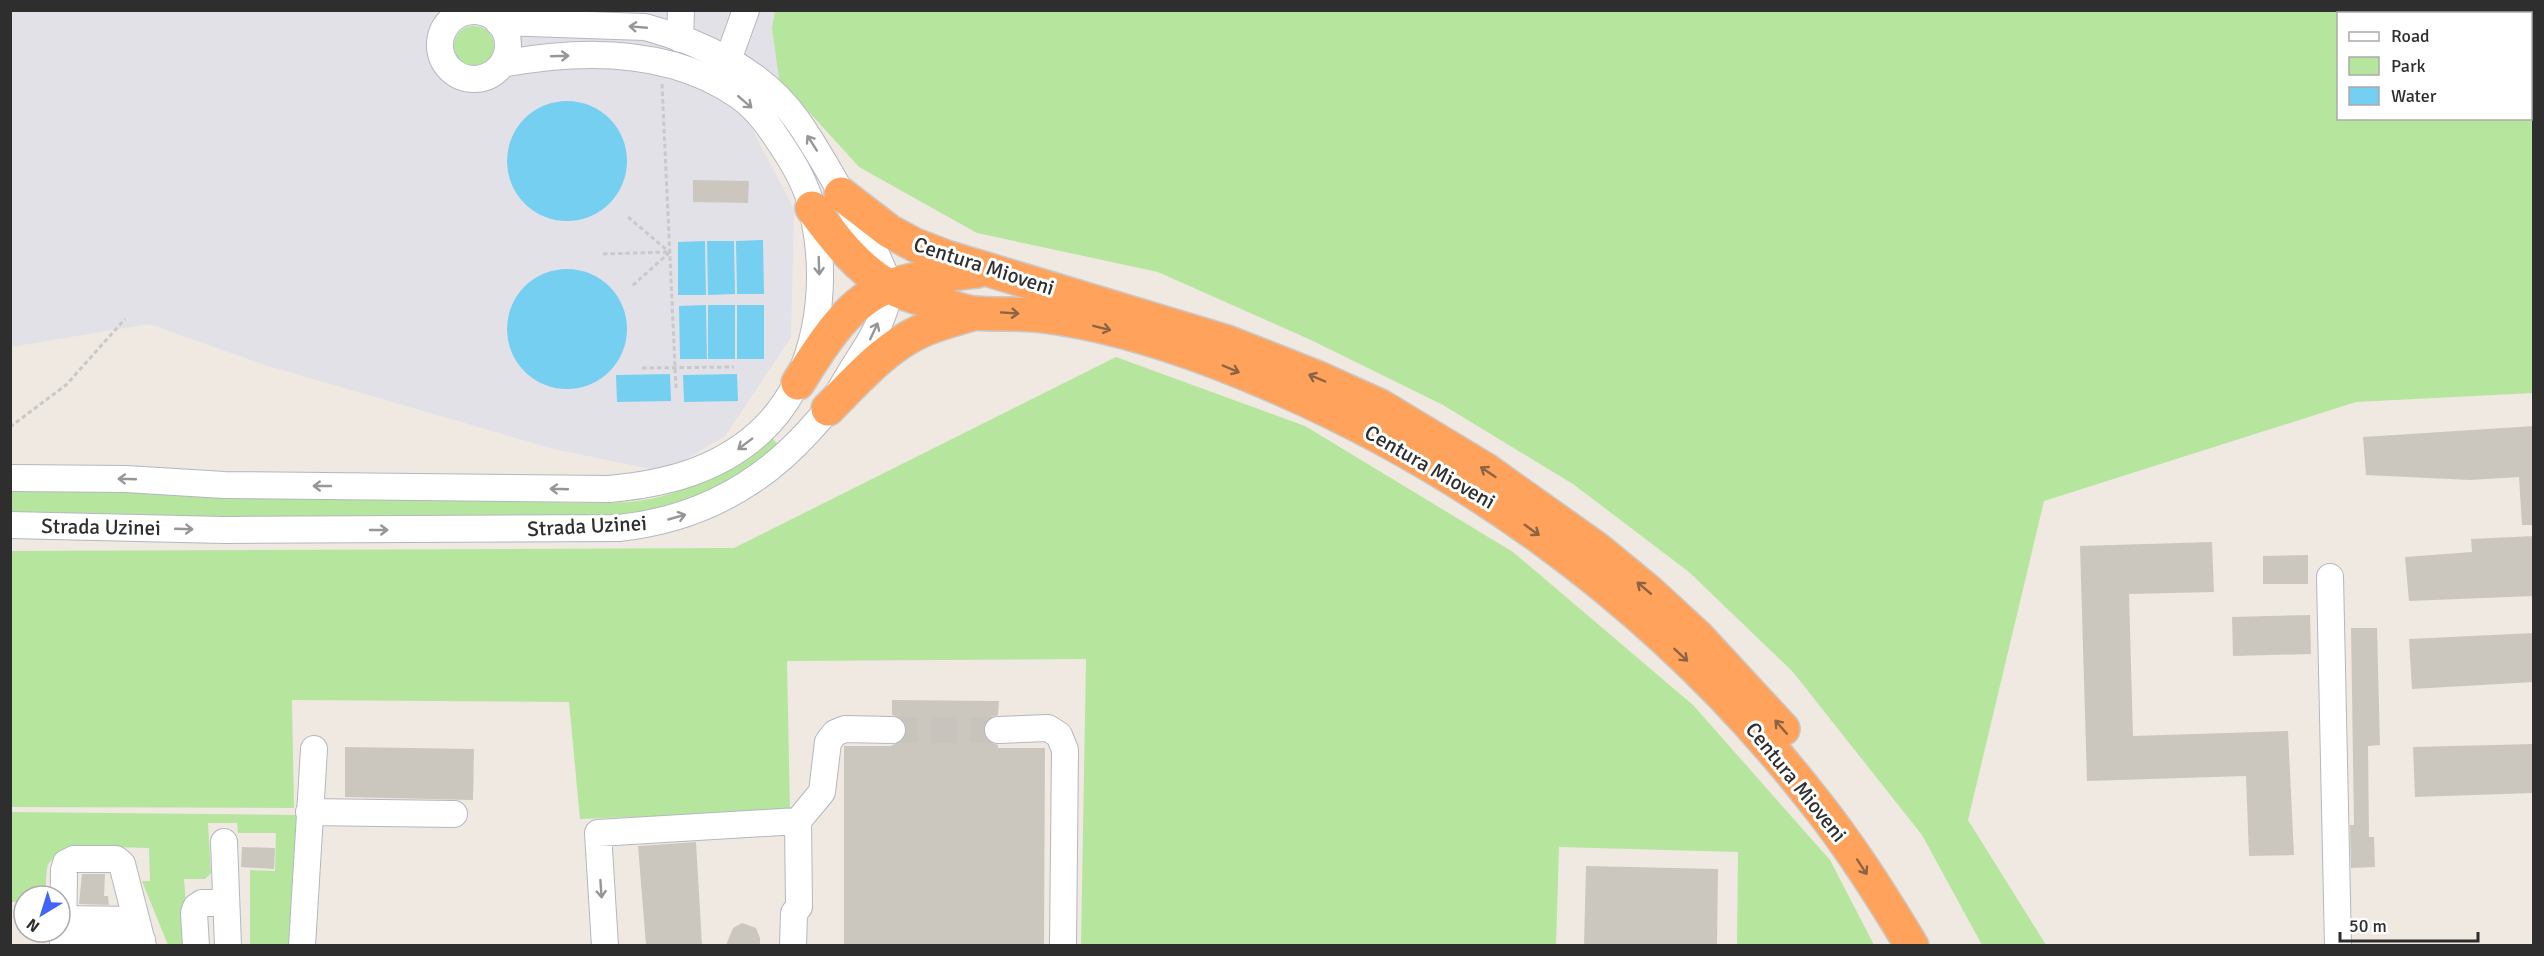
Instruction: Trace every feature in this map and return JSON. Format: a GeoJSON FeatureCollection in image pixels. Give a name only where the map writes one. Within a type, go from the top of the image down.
{"type":"FeatureCollection","features":[{"type":"Feature","properties":{"kind":"highway","name":"Centura Mioveni"},"geometry":{"type":"LineString","coordinates":[[842,194],[898,236],[915,245],[1180,338],[1215,362],[1353,423],[1427,462],[1510,514],[1600,581],[1700,672],[1762,738],[1854,854],[1912,945]]}},
{"type":"Feature","properties":{"kind":"highway","name":"Centura Mioveni"},"geometry":{"type":"LineString","coordinates":[[812,208],[861,265],[888,286],[931,302],[975,313],[1045,316],[1106,329],[1227,342],[1316,377],[1380,406],[1486,470],[1597,549],[1640,584],[1698,637],[1744,684],[1836,792],[1884,861],[1936,945]]}},
{"type":"Feature","properties":{"kind":"highway"},"geometry":{"type":"LineString","coordinates":[[798,383],[835,329],[864,300],[888,286],[944,275],[985,271]]}},
{"type":"Feature","properties":{"kind":"highway"},"geometry":{"type":"LineString","coordinates":[[828,410],[881,357],[900,343],[920,332],[975,313]]}},
{"type":"Feature","properties":{"kind":"street"},"geometry":{"type":"LineString","coordinates":[[680,39],[681,10]]}},
{"type":"Feature","properties":{"kind":"street"},"geometry":{"type":"LineString","coordinates":[[728,60],[746,10]]}},
{"type":"Feature","properties":{"kind":"street"},"geometry":{"type":"LineString","coordinates":[[498,16],[508,42],[507,54],[502,64],[484,78],[473,80],[453,72],[441,54],[442,32],[450,16],[467,12],[645,27],[680,39],[728,60],[746,71],[776,95],[796,118],[866,234],[888,286]]}},
{"type":"Feature","properties":{"kind":"street","name":"Strada Uzinei"},"geometry":{"type":"LineString","coordinates":[[10,478],[126,479],[224,485],[493,486],[566,490],[668,482],[740,448],[775,417],[798,383],[816,327],[818,251],[812,208],[785,150],[769,125],[741,98],[703,75],[661,62],[624,56],[556,56],[502,64]]}},
{"type":"Feature","properties":{"kind":"street","name":"Strada Uzinei"},"geometry":{"type":"LineString","coordinates":[[10,525],[327,531],[594,529],[647,525],[700,509],[758,478],[791,451],[828,410],[877,328],[888,286]]}},
{"type":"Feature","properties":{"kind":"street"},"geometry":{"type":"LineString","coordinates":[[2330,577],[2338,945]]}},
{"type":"Feature","properties":{"kind":"street"},"geometry":{"type":"LineString","coordinates":[[998,730],[1048,728],[1059,735],[1065,750],[1063,945]]}},
{"type":"Feature","properties":{"kind":"street"},"geometry":{"type":"LineString","coordinates":[[793,945],[794,913],[799,907],[798,821],[822,792],[828,742],[835,733],[845,729],[892,730]]}},
{"type":"Feature","properties":{"kind":"street"},"geometry":{"type":"LineString","coordinates":[[302,945],[314,749]]}},
{"type":"Feature","properties":{"kind":"street"},"geometry":{"type":"LineString","coordinates":[[309,812],[454,814]]}},
{"type":"Feature","properties":{"kind":"street"},"geometry":{"type":"LineString","coordinates":[[605,945],[597,834],[798,821]]}},
{"type":"Feature","properties":{"kind":"street"},"geometry":{"type":"LineString","coordinates":[[209,945],[224,842]]}},
{"type":"Feature","properties":{"kind":"street"},"geometry":{"type":"LineString","coordinates":[[64,884],[64,871],[124,873],[138,927]]}},
{"type":"Feature","properties":{"kind":"street"},"geometry":{"type":"LineString","coordinates":[[196,945],[194,910],[199,904],[216,903]]}},
{"type":"Feature","properties":{"kind":"street"},"geometry":{"type":"LineString","coordinates":[[216,903],[228,945]]}},
{"type":"Feature","properties":{"kind":"street"},"geometry":{"type":"LineString","coordinates":[[799,907],[806,913],[807,945]]}},
{"type":"Feature","properties":{"kind":"street"},"geometry":{"type":"LineString","coordinates":[[72,926],[138,927]]}},
{"type":"Feature","properties":{"kind":"street"},"geometry":{"type":"LineString","coordinates":[[72,926],[138,927]]}},
{"type":"Feature","properties":{"kind":"path"},"geometry":{"type":"LineString","coordinates":[[661,62],[676,388]]}},
{"type":"Feature","properties":{"kind":"path"},"geometry":{"type":"LineString","coordinates":[[628,217],[670,252]]}},
{"type":"Feature","properties":{"kind":"path"},"geometry":{"type":"LineString","coordinates":[[603,254],[670,252]]}},
{"type":"Feature","properties":{"kind":"path"},"geometry":{"type":"LineString","coordinates":[[632,286],[670,252]]}},
{"type":"Feature","properties":{"kind":"path"},"geometry":{"type":"LineString","coordinates":[[10,427],[66,385],[125,319]]}},
{"type":"Feature","properties":{"kind":"path"},"geometry":{"type":"LineString","coordinates":[[642,368],[734,367]]}},
{"type":"Feature","properties":{"kind":"shaded area"},"geometry":{"type":"Polygon","coordinates":[[[11,11],[775,11],[772,28],[779,79],[752,129],[794,209],[791,337],[725,436],[665,472],[554,449],[265,365],[149,324],[11,347],[11,11]]]}},
{"type":"Feature","properties":{"kind":"green space"},"geometry":{"type":"Polygon","coordinates":[[[775,11],[2533,11],[2533,393],[2356,402],[2044,501],[1968,820],[2046,945],[1982,945],[1922,835],[1793,672],[1689,572],[1573,484],[1443,405],[1311,340],[1158,272],[977,233],[859,167],[779,79],[772,28],[775,11]]]}},
{"type":"Feature","properties":{"kind":"green space"},"geometry":{"type":"Polygon","coordinates":[[[474,26],[488,32],[494,46],[488,60],[474,66],[460,60],[454,46],[460,32],[474,26]]]}},
{"type":"Feature","properties":{"kind":"green space"},"geometry":{"type":"Polygon","coordinates":[[[1116,357],[1305,426],[1513,552],[1693,705],[1830,860],[1874,945],[1737,945],[1738,852],[1559,847],[1556,945],[1081,945],[1086,659],[787,661],[790,811],[580,819],[569,702],[292,700],[294,808],[11,807],[10,551],[734,548],[1116,357]]]}},
{"type":"Feature","properties":{"kind":"green space"},"geometry":{"type":"Polygon","coordinates":[[[772,438],[778,444],[740,475],[694,498],[648,512],[586,517],[241,518],[11,513],[11,490],[584,503],[629,502],[662,496],[696,484],[727,468],[772,438]]]}},
{"type":"Feature","properties":{"kind":"green space"},"geometry":{"type":"Polygon","coordinates":[[[11,812],[297,815],[293,945],[250,945],[250,870],[275,871],[276,833],[238,833],[237,823],[208,823],[211,873],[205,879],[184,879],[189,945],[168,945],[142,881],[150,881],[149,848],[80,846],[80,855],[59,857],[49,863],[46,884],[12,884],[11,902],[11,812]]]}},
{"type":"Feature","properties":{"kind":"water"},"geometry":{"type":"Polygon","coordinates":[[[567,101],[590,106],[609,119],[622,138],[627,161],[622,184],[609,203],[590,216],[567,221],[544,216],[525,203],[512,184],[507,161],[512,138],[525,119],[544,106],[567,101]]]}},
{"type":"Feature","properties":{"kind":"water"},"geometry":{"type":"Polygon","coordinates":[[[763,240],[764,294],[737,294],[736,241],[763,240]]]}},
{"type":"Feature","properties":{"kind":"water"},"geometry":{"type":"Polygon","coordinates":[[[705,241],[706,295],[678,295],[678,242],[705,241]]]}},
{"type":"Feature","properties":{"kind":"water"},"geometry":{"type":"Polygon","coordinates":[[[707,241],[734,241],[735,294],[708,295],[707,241]]]}},
{"type":"Feature","properties":{"kind":"water"},"geometry":{"type":"Polygon","coordinates":[[[567,269],[590,274],[609,287],[622,306],[627,329],[622,352],[609,371],[590,384],[567,389],[544,384],[525,371],[512,352],[507,329],[512,306],[525,287],[544,274],[567,269]]]}},
{"type":"Feature","properties":{"kind":"water"},"geometry":{"type":"Polygon","coordinates":[[[706,305],[707,359],[680,359],[679,306],[706,305]]]}},
{"type":"Feature","properties":{"kind":"water"},"geometry":{"type":"Polygon","coordinates":[[[708,305],[735,305],[735,359],[708,359],[708,305]]]}},
{"type":"Feature","properties":{"kind":"water"},"geometry":{"type":"Polygon","coordinates":[[[737,305],[764,305],[764,359],[737,359],[737,305]]]}},
{"type":"Feature","properties":{"kind":"water"},"geometry":{"type":"Polygon","coordinates":[[[670,374],[671,401],[617,402],[616,375],[670,374]]]}},
{"type":"Feature","properties":{"kind":"water"},"geometry":{"type":"Polygon","coordinates":[[[737,374],[738,401],[684,402],[683,375],[737,374]]]}},
{"type":"Feature","properties":{"kind":"building"},"geometry":{"type":"Polygon","coordinates":[[[693,180],[749,181],[748,203],[693,202],[693,180]]]}},
{"type":"Feature","properties":{"kind":"building"},"geometry":{"type":"Polygon","coordinates":[[[2534,426],[2534,525],[2522,525],[2519,477],[2470,480],[2366,475],[2363,437],[2534,426]]]}},
{"type":"Feature","properties":{"kind":"building"},"geometry":{"type":"Polygon","coordinates":[[[2534,536],[2534,596],[2409,601],[2405,557],[2472,552],[2471,539],[2534,536]]]}},
{"type":"Feature","properties":{"kind":"building"},"geometry":{"type":"Polygon","coordinates":[[[2212,542],[2214,592],[2129,594],[2133,736],[2288,731],[2294,855],[2249,856],[2246,776],[2087,781],[2080,546],[2212,542]]]}},
{"type":"Feature","properties":{"kind":"building"},"geometry":{"type":"Polygon","coordinates":[[[2308,555],[2308,584],[2263,584],[2263,556],[2308,555]]]}},
{"type":"Feature","properties":{"kind":"building"},"geometry":{"type":"Polygon","coordinates":[[[2310,615],[2311,654],[2233,656],[2232,617],[2310,615]]]}},
{"type":"Feature","properties":{"kind":"building"},"geometry":{"type":"Polygon","coordinates":[[[2351,628],[2377,628],[2380,745],[2368,746],[2369,837],[2374,837],[2375,867],[2351,868],[2350,825],[2354,825],[2351,628]]]}},
{"type":"Feature","properties":{"kind":"building"},"geometry":{"type":"Polygon","coordinates":[[[2534,633],[2534,682],[2412,689],[2409,639],[2534,633]]]}},
{"type":"Feature","properties":{"kind":"building"},"geometry":{"type":"Polygon","coordinates":[[[892,700],[999,701],[998,715],[991,717],[985,724],[983,731],[986,738],[998,745],[998,748],[1045,748],[1044,945],[844,945],[844,746],[891,746],[904,738],[907,731],[905,723],[892,715],[892,700]]]}},
{"type":"Feature","properties":{"kind":"building"},"geometry":{"type":"Polygon","coordinates":[[[2534,744],[2534,793],[2415,797],[2413,747],[2534,744]]]}},
{"type":"Feature","properties":{"kind":"building"},"geometry":{"type":"Polygon","coordinates":[[[345,747],[474,749],[473,800],[345,797],[345,747]]]}},
{"type":"Feature","properties":{"kind":"building"},"geometry":{"type":"Polygon","coordinates":[[[696,842],[702,945],[646,945],[638,846],[696,842]]]}},
{"type":"Feature","properties":{"kind":"building"},"geometry":{"type":"Polygon","coordinates":[[[242,847],[275,848],[274,869],[241,867],[242,847]]]}},
{"type":"Feature","properties":{"kind":"building"},"geometry":{"type":"Polygon","coordinates":[[[1586,866],[1718,869],[1717,945],[1584,945],[1586,866]]]}},
{"type":"Feature","properties":{"kind":"building"},"geometry":{"type":"Polygon","coordinates":[[[82,874],[105,874],[104,896],[108,896],[109,905],[79,904],[82,874]]]}},
{"type":"Feature","properties":{"kind":"building"},"geometry":{"type":"Polygon","coordinates":[[[742,923],[756,928],[760,945],[726,945],[733,928],[742,923]]]}},
{"type":"Feature","properties":{"kind":"tunnel"},"geometry":{"type":"LineString","coordinates":[[892,730],[998,730]]}}]}
